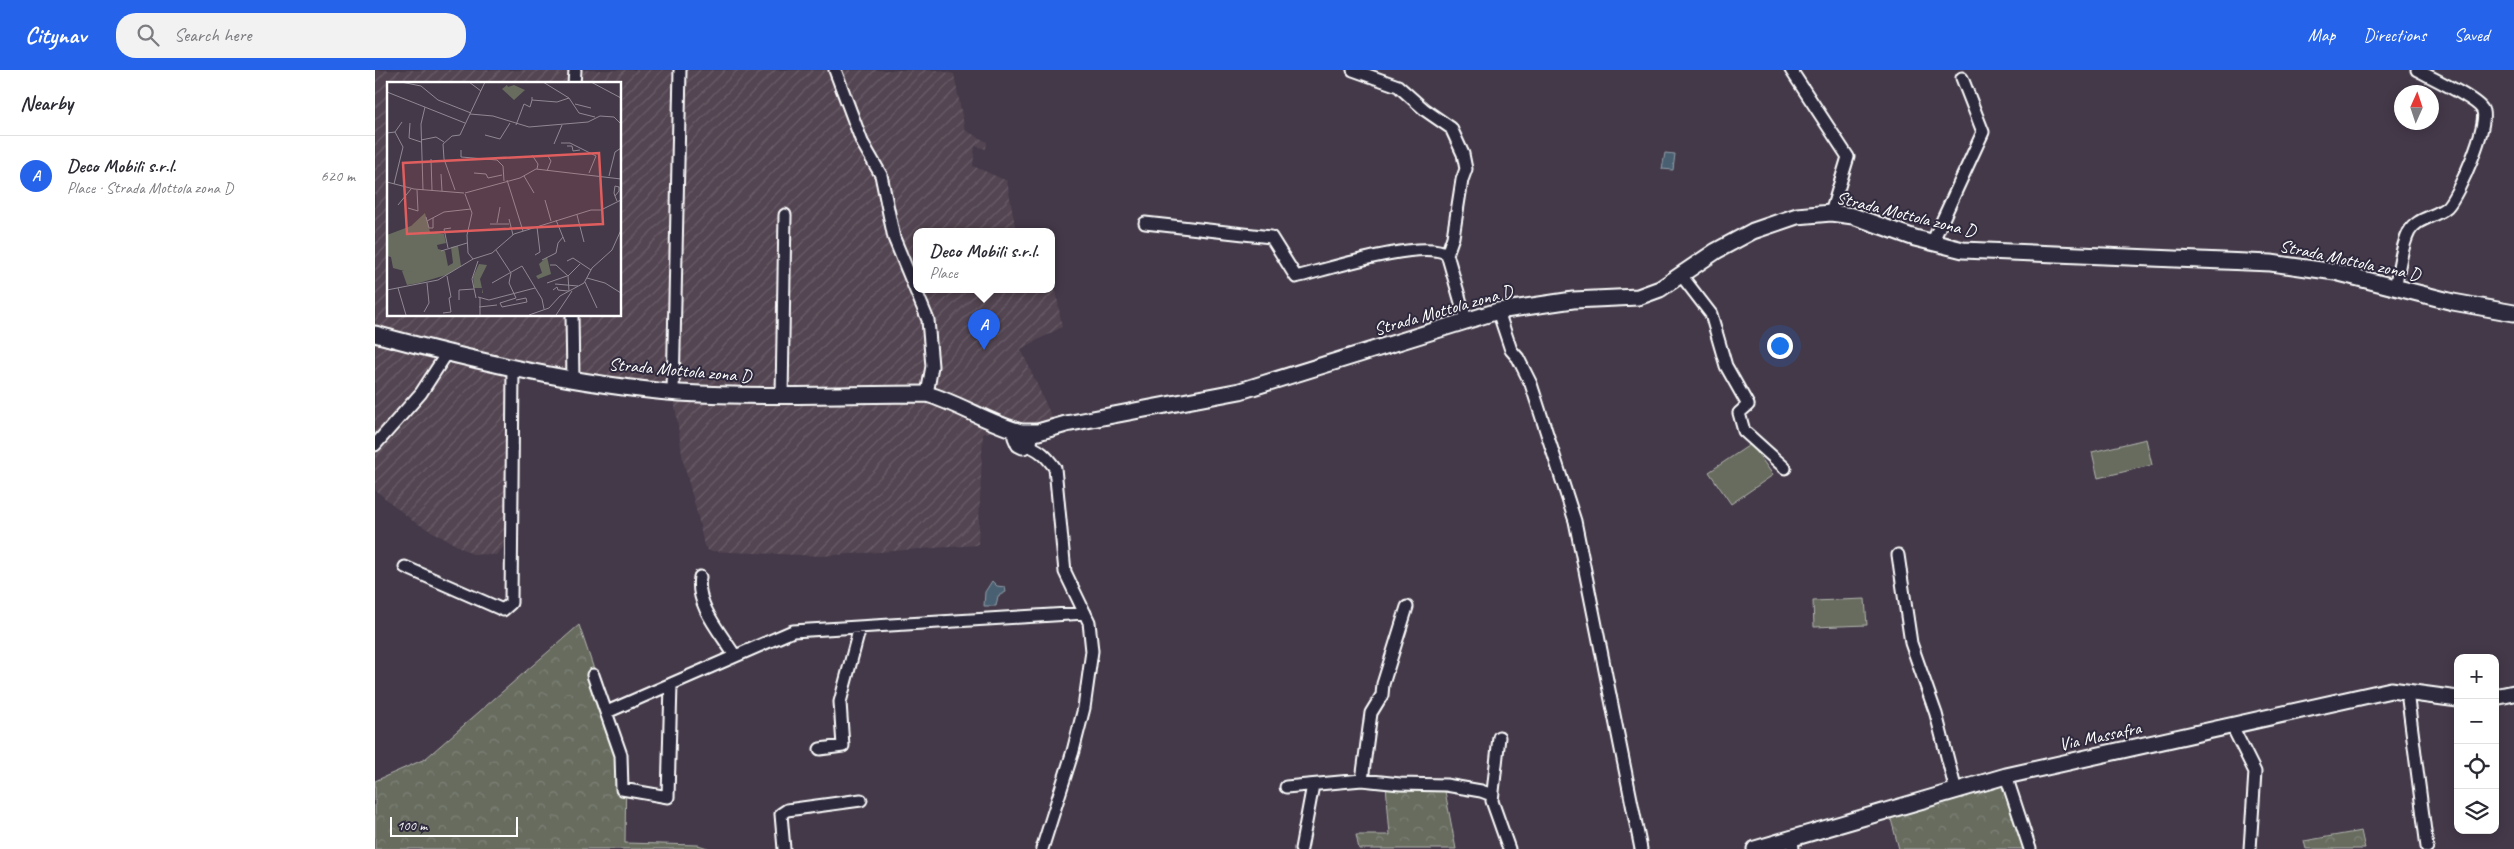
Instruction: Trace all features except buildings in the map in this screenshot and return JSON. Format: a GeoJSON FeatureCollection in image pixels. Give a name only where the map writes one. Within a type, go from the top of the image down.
{"type":"FeatureCollection","features":[{"type":"Feature","properties":{"kind":"main road","name":"Strada Mottola zona D"},"geometry":{"type":"LineString","coordinates":[[375,334],[513,368],[573,379],[673,392],[782,396],[927,394],[947,400],[983,418],[998,432],[1026,440],[1050,427],[1240,391],[1498,311],[1573,300],[1639,297],[1660,288],[1716,251],[1773,223],[1797,216],[1831,213],[1853,216],[1932,243],[1974,251],[2271,263],[2335,272],[2395,288],[2514,314]]}},
{"type":"Feature","properties":{"kind":"main road","name":"Via Massafra"},"geometry":{"type":"LineString","coordinates":[[1755,849],[1793,844],[2006,776],[2391,690],[2454,698]]}},
{"type":"Feature","properties":{"kind":"main road"},"geometry":{"type":"LineString","coordinates":[[2499,696],[2514,693]]}},
{"type":"Feature","properties":{"kind":"street"},"geometry":{"type":"LineString","coordinates":[[673,392],[680,70]]}},
{"type":"Feature","properties":{"kind":"street"},"geometry":{"type":"LineString","coordinates":[[835,70],[863,142],[881,174],[893,238],[913,285]]}},
{"type":"Feature","properties":{"kind":"street"},"geometry":{"type":"LineString","coordinates":[[1353,70],[1398,86],[1453,132],[1466,162],[1466,169],[1462,180],[1453,237],[1447,254],[1465,320]]}},
{"type":"Feature","properties":{"kind":"street"},"geometry":{"type":"LineString","coordinates":[[1791,70],[1848,157],[1831,213]]}},
{"type":"Feature","properties":{"kind":"street"},"geometry":{"type":"LineString","coordinates":[[2395,288],[2410,230],[2417,222],[2442,210],[2450,203],[2460,186],[2481,133],[2485,116],[2483,110],[2473,100],[2417,70]]}},
{"type":"Feature","properties":{"kind":"street"},"geometry":{"type":"LineString","coordinates":[[1932,243],[1983,132],[1962,78]]}},
{"type":"Feature","properties":{"kind":"street"},"geometry":{"type":"LineString","coordinates":[[782,396],[785,215]]}},
{"type":"Feature","properties":{"kind":"street"},"geometry":{"type":"LineString","coordinates":[[1145,223],[1271,237],[1295,277],[1377,256],[1412,251],[1441,250],[1447,254]]}},
{"type":"Feature","properties":{"kind":"street"},"geometry":{"type":"LineString","coordinates":[[1681,275],[1711,314],[1726,366],[1748,405],[1739,413],[1744,431],[1785,468]]}},
{"type":"Feature","properties":{"kind":"street"},"geometry":{"type":"LineString","coordinates":[[916,293],[928,320],[932,366],[927,394]]}},
{"type":"Feature","properties":{"kind":"street"},"geometry":{"type":"LineString","coordinates":[[1498,311],[1511,350],[1518,358],[1531,384],[1575,520],[1641,849]]}},
{"type":"Feature","properties":{"kind":"street"},"geometry":{"type":"LineString","coordinates":[[572,316],[573,379]]}},
{"type":"Feature","properties":{"kind":"street"},"geometry":{"type":"LineString","coordinates":[[375,445],[421,394],[447,353]]}},
{"type":"Feature","properties":{"kind":"street"},"geometry":{"type":"LineString","coordinates":[[405,567],[503,610],[511,603],[513,368]]}},
{"type":"Feature","properties":{"kind":"street"},"geometry":{"type":"LineString","coordinates":[[1026,440],[1046,456],[1055,468],[1065,572],[1089,622],[1091,651],[1084,708],[1073,751],[1042,849]]}},
{"type":"Feature","properties":{"kind":"street"},"geometry":{"type":"LineString","coordinates":[[1898,555],[1911,643],[1936,714],[1956,791]]}},
{"type":"Feature","properties":{"kind":"street"},"geometry":{"type":"LineString","coordinates":[[700,577],[699,586],[703,604],[735,656]]}},
{"type":"Feature","properties":{"kind":"street"},"geometry":{"type":"LineString","coordinates":[[1362,780],[1371,713],[1383,691],[1383,684],[1407,607]]}},
{"type":"Feature","properties":{"kind":"street"},"geometry":{"type":"LineString","coordinates":[[607,712],[793,631],[1085,613]]}},
{"type":"Feature","properties":{"kind":"street"},"geometry":{"type":"LineString","coordinates":[[820,749],[843,746],[840,702],[860,627]]}},
{"type":"Feature","properties":{"kind":"street"},"geometry":{"type":"LineString","coordinates":[[593,675],[621,755],[622,789],[668,797],[671,684]]}},
{"type":"Feature","properties":{"kind":"street"},"geometry":{"type":"LineString","coordinates":[[2407,692],[2427,846]]}},
{"type":"Feature","properties":{"kind":"street"},"geometry":{"type":"LineString","coordinates":[[2232,726],[2255,772],[2250,849]]}},
{"type":"Feature","properties":{"kind":"street"},"geometry":{"type":"LineString","coordinates":[[1499,737],[1496,778],[1492,795],[1493,807],[1509,849]]}},
{"type":"Feature","properties":{"kind":"street"},"geometry":{"type":"LineString","coordinates":[[2006,776],[2030,849]]}},
{"type":"Feature","properties":{"kind":"street"},"geometry":{"type":"LineString","coordinates":[[1286,787],[1362,780],[1400,784],[1447,785],[1481,791],[1492,795]]}},
{"type":"Feature","properties":{"kind":"street"},"geometry":{"type":"LineString","coordinates":[[1301,849],[1313,785]]}},
{"type":"Feature","properties":{"kind":"street"},"geometry":{"type":"LineString","coordinates":[[784,849],[781,814],[787,810],[861,800]]}},
{"type":"Feature","properties":{"kind":"shaded area"},"geometry":{"type":"Polygon","coordinates":[[[375,70],[937,70],[954,74],[965,130],[987,142],[986,149],[975,146],[973,166],[1007,181],[1015,228],[913,228],[913,293],[1055,293],[1055,290],[1062,327],[1021,349],[1054,422],[983,433],[978,545],[821,556],[709,551],[704,546],[683,461],[673,392],[509,366],[508,542],[496,555],[472,554],[413,521],[375,490],[375,70]]]}},
{"type":"Feature","properties":{"kind":"green space"},"geometry":{"type":"Polygon","coordinates":[[[2146,439],[2152,465],[2098,478],[2092,452],[2146,439]]]}},
{"type":"Feature","properties":{"kind":"green space"},"geometry":{"type":"Polygon","coordinates":[[[1751,444],[1773,475],[1731,504],[1709,472],[1751,444]]]}},
{"type":"Feature","properties":{"kind":"green space"},"geometry":{"type":"Polygon","coordinates":[[[1865,599],[1867,625],[1814,627],[1813,601],[1865,599]]]}},
{"type":"Feature","properties":{"kind":"green space"},"geometry":{"type":"Polygon","coordinates":[[[579,625],[626,764],[625,843],[698,845],[711,849],[375,849],[375,781],[425,759],[579,625]]]}},
{"type":"Feature","properties":{"kind":"green space"},"geometry":{"type":"Polygon","coordinates":[[[2005,780],[2028,849],[1899,849],[1889,812],[2005,780]]]}},
{"type":"Feature","properties":{"kind":"green space"},"geometry":{"type":"Polygon","coordinates":[[[1386,785],[1444,786],[1456,849],[1359,849],[1356,835],[1390,835],[1386,785]]]}},
{"type":"Feature","properties":{"kind":"green space"},"geometry":{"type":"Polygon","coordinates":[[[2361,831],[2365,849],[2306,849],[2304,841],[2361,831]]]}},
{"type":"Feature","properties":{"kind":"water"},"geometry":{"type":"Polygon","coordinates":[[[1665,153],[1675,154],[1673,170],[1662,169],[1665,153]]]}},
{"type":"Feature","properties":{"kind":"water"},"geometry":{"type":"Polygon","coordinates":[[[992,581],[997,586],[1005,587],[1006,592],[998,596],[996,606],[984,606],[985,592],[992,581]]]}},
{"type":"Feature","properties":{"kind":"place","name":"Deco Mobili s.r.l."},"geometry":{"type":"Point","coordinates":[984,350]}}]}
